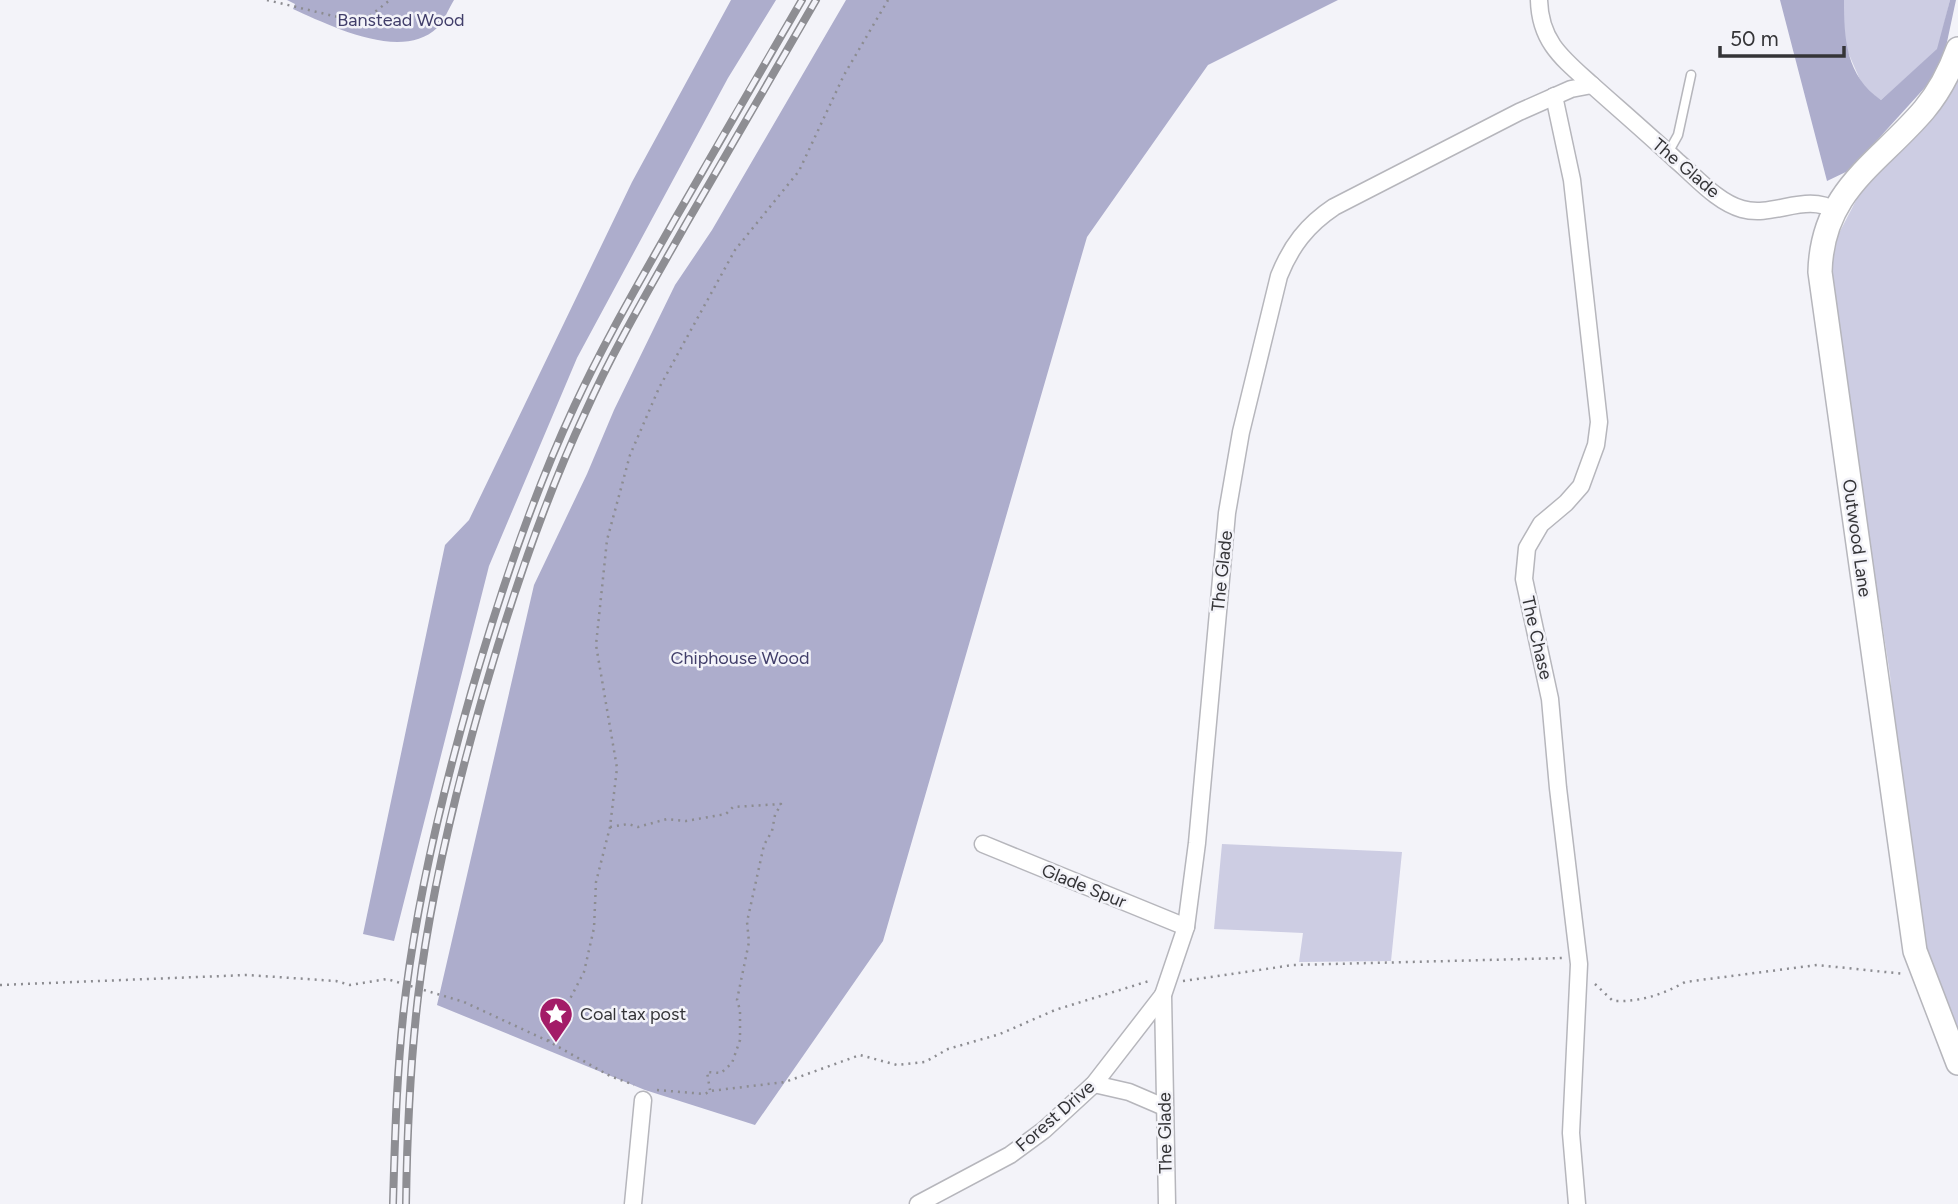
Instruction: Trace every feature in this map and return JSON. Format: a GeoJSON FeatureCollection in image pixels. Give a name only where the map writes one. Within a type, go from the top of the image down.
{"type":"FeatureCollection","features":[{"type":"Feature","properties":{"kind":"main road","name":"Outwood Lane"},"geometry":{"type":"LineString","coordinates":[[1958,49],[1945,81],[1923,111],[1854,180],[1836,211],[1824,240],[1820,272],[1915,951],[1958,1063]]}},
{"type":"Feature","properties":{"kind":"street","name":"The Glade"},"geometry":{"type":"LineString","coordinates":[[1539,0],[1541,23],[1557,53],[1707,187],[1739,209],[1758,212],[1804,204],[1825,204],[1836,211]]}},
{"type":"Feature","properties":{"kind":"street","name":"The Glade"},"geometry":{"type":"LineString","coordinates":[[1167,1204],[1164,1107],[1166,989],[1186,927],[1197,843],[1227,513],[1241,432],[1279,276],[1288,254],[1317,219],[1334,207],[1554,96],[1592,85]]}},
{"type":"Feature","properties":{"kind":"street","name":"The Chase"},"geometry":{"type":"LineString","coordinates":[[1554,96],[1572,180],[1599,422],[1596,445],[1581,486],[1541,524],[1527,548],[1524,579],[1550,699],[1579,964],[1571,1133],[1577,1204]]}},
{"type":"Feature","properties":{"kind":"street","name":"Glade Spur"},"geometry":{"type":"LineString","coordinates":[[983,844],[1186,927]]}},
{"type":"Feature","properties":{"kind":"street","name":"Forest Drive"},"geometry":{"type":"LineString","coordinates":[[918,1204],[1010,1155],[1044,1130],[1094,1084],[1166,989]]}},
{"type":"Feature","properties":{"kind":"street"},"geometry":{"type":"LineString","coordinates":[[1094,1084],[1129,1092],[1164,1107]]}},
{"type":"Feature","properties":{"kind":"street"},"geometry":{"type":"LineString","coordinates":[[633,1204],[649,1095]]}},
{"type":"Feature","properties":{"kind":"lane"},"geometry":{"type":"LineString","coordinates":[[1668,153],[1678,135],[1691,75]]}},
{"type":"Feature","properties":{"kind":"path"},"geometry":{"type":"LineString","coordinates":[[267,0],[342,18],[371,15],[390,0]]}},
{"type":"Feature","properties":{"kind":"path"},"geometry":{"type":"LineString","coordinates":[[548,1041],[584,972],[594,928],[596,882],[610,827],[617,768],[596,645],[607,540],[630,455],[659,388],[735,250],[799,171],[844,75],[888,0]]}},
{"type":"Feature","properties":{"kind":"path"},"geometry":{"type":"LineString","coordinates":[[610,827],[628,824],[638,827],[667,819],[686,821],[726,814],[733,807],[781,804],[764,845],[747,922],[749,942],[737,1000],[740,1010],[740,1040],[732,1063],[721,1073],[707,1073],[710,1091]]}},
{"type":"Feature","properties":{"kind":"path"},"geometry":{"type":"LineString","coordinates":[[649,1095],[705,1094],[710,1091],[785,1082],[860,1055],[897,1065],[925,1062],[948,1049],[1000,1034],[1055,1010],[1155,979],[1166,989],[1293,965],[1565,958],[1579,964],[1603,993],[1614,1001],[1632,1002],[1666,993],[1685,982],[1817,965],[1925,975]]}},
{"type":"Feature","properties":{"kind":"path"},"geometry":{"type":"LineString","coordinates":[[0,985],[247,975],[336,981],[350,985],[387,979],[464,1002],[548,1041],[610,1076],[634,1085]]}},
{"type":"Feature","properties":{"kind":"shaded area"},"geometry":{"type":"Polygon","coordinates":[[[1844,0],[1950,0],[1938,49],[1881,100],[1864,89],[1844,43],[1844,0]]]}},
{"type":"Feature","properties":{"kind":"shaded area"},"geometry":{"type":"Polygon","coordinates":[[[1958,67],[1958,1063],[1915,951],[1890,675],[1829,274],[1837,237],[1862,189],[1958,67]]]}},
{"type":"Feature","properties":{"kind":"shaded area"},"geometry":{"type":"Polygon","coordinates":[[[1222,844],[1402,852],[1391,961],[1299,962],[1303,933],[1214,929],[1222,844]]]}},
{"type":"Feature","properties":{"kind":"green space","name":"Banstead Wood"},"geometry":{"type":"Polygon","coordinates":[[[287,0],[454,0],[437,28],[422,38],[404,42],[385,41],[345,31],[293,9],[295,4],[287,0]]]}},
{"type":"Feature","properties":{"kind":"green space"},"geometry":{"type":"Polygon","coordinates":[[[731,0],[776,0],[728,78],[577,358],[489,566],[394,941],[363,934],[445,545],[469,520],[632,182],[731,0]]]}},
{"type":"Feature","properties":{"kind":"green space","name":"Chiphouse Wood"},"geometry":{"type":"Polygon","coordinates":[[[846,0],[1338,0],[1208,65],[1087,237],[883,941],[755,1125],[645,1090],[437,1005],[534,585],[675,285],[712,230],[846,0]]]}},
{"type":"Feature","properties":{"kind":"green space"},"geometry":{"type":"Polygon","coordinates":[[[1780,0],[1844,0],[1849,56],[1860,80],[1881,100],[1937,49],[1950,0],[1956,0],[1944,56],[1929,83],[1850,170],[1827,181],[1780,0]]]}},
{"type":"Feature","properties":{"kind":"railway"},"geometry":{"type":"LineString","coordinates":[[393,1204],[400,1044],[418,916],[451,767],[505,584],[544,477],[598,359],[675,219],[802,0]]}},
{"type":"Feature","properties":{"kind":"railway"},"geometry":{"type":"LineString","coordinates":[[406,1204],[413,1049],[429,922],[462,773],[516,590],[555,483],[608,365],[816,0]]}},
{"type":"Feature","properties":{"kind":"place","name":"Coal tax post"},"geometry":{"type":"Point","coordinates":[556,1044]}}]}
